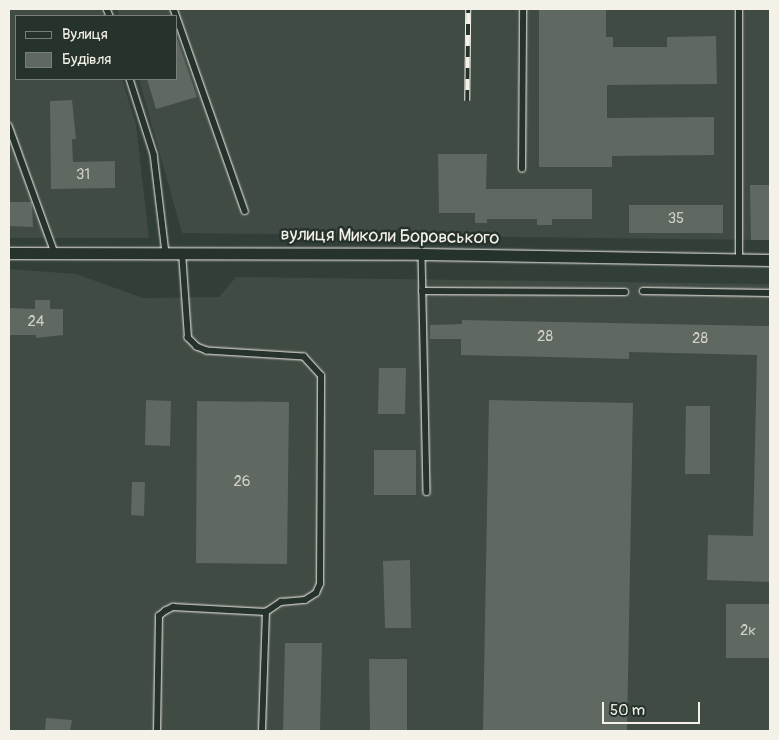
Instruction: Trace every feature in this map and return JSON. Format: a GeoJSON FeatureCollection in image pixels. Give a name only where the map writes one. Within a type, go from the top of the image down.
{"type":"FeatureCollection","features":[{"type":"Feature","properties":{"kind":"street","name":"вулиця Миколи Боровського"},"geometry":{"type":"LineString","coordinates":[[9,253],[422,254],[770,260]]}},
{"type":"Feature","properties":{"kind":"lane"},"geometry":{"type":"LineString","coordinates":[[522,169],[523,9]]}},
{"type":"Feature","properties":{"kind":"lane"},"geometry":{"type":"LineString","coordinates":[[738,260],[739,9]]}},
{"type":"Feature","properties":{"kind":"lane"},"geometry":{"type":"LineString","coordinates":[[178,20],[245,211]]}},
{"type":"Feature","properties":{"kind":"lane"},"geometry":{"type":"LineString","coordinates":[[130,80],[154,154],[166,253]]}},
{"type":"Feature","properties":{"kind":"lane"},"geometry":{"type":"LineString","coordinates":[[9,126],[55,253]]}},
{"type":"Feature","properties":{"kind":"lane"},"geometry":{"type":"LineString","coordinates":[[157,731],[159,616],[173,608],[266,612],[281,602],[305,600],[316,593],[320,584],[320,376],[304,357],[207,351],[197,347],[188,338],[182,253]]}},
{"type":"Feature","properties":{"kind":"lane"},"geometry":{"type":"LineString","coordinates":[[422,254],[427,492]]}},
{"type":"Feature","properties":{"kind":"lane"},"geometry":{"type":"LineString","coordinates":[[422,291],[625,292]]}},
{"type":"Feature","properties":{"kind":"lane"},"geometry":{"type":"LineString","coordinates":[[643,291],[770,293]]}},
{"type":"Feature","properties":{"kind":"lane"},"geometry":{"type":"LineString","coordinates":[[262,731],[266,612]]}},
{"type":"Feature","properties":{"kind":"shaded area"},"geometry":{"type":"Polygon","coordinates":[[[9,9],[101,9],[103,15],[15,15],[15,80],[122,80],[136,125],[149,238],[9,238],[9,9]]]}},
{"type":"Feature","properties":{"kind":"shaded area"},"geometry":{"type":"Polygon","coordinates":[[[117,9],[770,9],[770,240],[182,233],[139,80],[178,80],[178,15],[119,15],[117,9]]]}},
{"type":"Feature","properties":{"kind":"shaded area"},"geometry":{"type":"Polygon","coordinates":[[[9,269],[76,274],[143,298],[219,297],[236,277],[770,284],[770,731],[9,731],[9,269]]]}},
{"type":"Feature","properties":{"kind":"building"},"geometry":{"type":"Polygon","coordinates":[[[539,9],[606,9],[606,37],[613,37],[613,47],[667,47],[667,37],[716,36],[717,84],[607,85],[607,118],[714,117],[714,155],[612,156],[612,167],[539,167],[539,9]]]}},
{"type":"Feature","properties":{"kind":"building"},"geometry":{"type":"Polygon","coordinates":[[[178,41],[197,97],[156,109],[147,80],[178,80],[178,41]]]}},
{"type":"Feature","properties":{"kind":"building"},"geometry":{"type":"Polygon","coordinates":[[[72,100],[76,139],[72,139],[73,162],[115,161],[115,188],[51,189],[50,101],[72,100]]]}},
{"type":"Feature","properties":{"kind":"building"},"geometry":{"type":"Polygon","coordinates":[[[438,154],[487,154],[486,189],[592,189],[592,219],[552,219],[552,225],[537,225],[537,219],[487,219],[487,223],[475,223],[475,213],[439,213],[438,154]]]}},
{"type":"Feature","properties":{"kind":"building"},"geometry":{"type":"Polygon","coordinates":[[[750,185],[770,185],[770,240],[751,240],[750,185]]]}},
{"type":"Feature","properties":{"kind":"building"},"geometry":{"type":"Polygon","coordinates":[[[9,202],[32,202],[33,227],[9,226],[9,202]]]}},
{"type":"Feature","properties":{"kind":"building"},"geometry":{"type":"Polygon","coordinates":[[[629,205],[723,205],[723,233],[629,233],[629,205]]]}},
{"type":"Feature","properties":{"kind":"building"},"geometry":{"type":"Polygon","coordinates":[[[35,300],[50,300],[50,309],[63,309],[63,335],[36,338],[36,335],[9,335],[9,308],[35,309],[35,300]]]}},
{"type":"Feature","properties":{"kind":"building"},"geometry":{"type":"Polygon","coordinates":[[[462,320],[770,326],[770,582],[707,580],[708,535],[753,536],[757,355],[629,352],[629,359],[461,355],[461,339],[430,339],[430,325],[462,324],[462,320]]]}},
{"type":"Feature","properties":{"kind":"building"},"geometry":{"type":"Polygon","coordinates":[[[379,368],[406,368],[405,414],[378,414],[379,368]]]}},
{"type":"Feature","properties":{"kind":"building"},"geometry":{"type":"Polygon","coordinates":[[[146,400],[171,401],[170,446],[145,445],[146,400]]]}},
{"type":"Feature","properties":{"kind":"building"},"geometry":{"type":"Polygon","coordinates":[[[489,400],[633,403],[627,731],[483,731],[489,400]]]}},
{"type":"Feature","properties":{"kind":"building"},"geometry":{"type":"Polygon","coordinates":[[[197,401],[289,402],[287,564],[196,563],[197,401]]]}},
{"type":"Feature","properties":{"kind":"building"},"geometry":{"type":"Polygon","coordinates":[[[686,406],[710,406],[710,474],[685,474],[686,406]]]}},
{"type":"Feature","properties":{"kind":"building"},"geometry":{"type":"Polygon","coordinates":[[[374,450],[416,450],[416,495],[374,495],[374,450]]]}},
{"type":"Feature","properties":{"kind":"building"},"geometry":{"type":"Polygon","coordinates":[[[132,482],[145,482],[144,516],[131,515],[132,482]]]}},
{"type":"Feature","properties":{"kind":"building"},"geometry":{"type":"Polygon","coordinates":[[[410,560],[411,628],[385,628],[383,561],[410,560]]]}},
{"type":"Feature","properties":{"kind":"building"},"geometry":{"type":"Polygon","coordinates":[[[726,604],[770,604],[770,658],[726,658],[726,604]]]}},
{"type":"Feature","properties":{"kind":"building"},"geometry":{"type":"Polygon","coordinates":[[[285,643],[322,643],[320,731],[283,731],[285,643]]]}},
{"type":"Feature","properties":{"kind":"building"},"geometry":{"type":"Polygon","coordinates":[[[369,659],[407,659],[407,730],[370,730],[369,659]]]}},
{"type":"Feature","properties":{"kind":"building"},"geometry":{"type":"Polygon","coordinates":[[[46,718],[72,720],[70,731],[45,731],[46,718]]]}},
{"type":"Feature","properties":{"kind":"railway"},"geometry":{"type":"LineString","coordinates":[[467,101],[468,9]]}}]}
